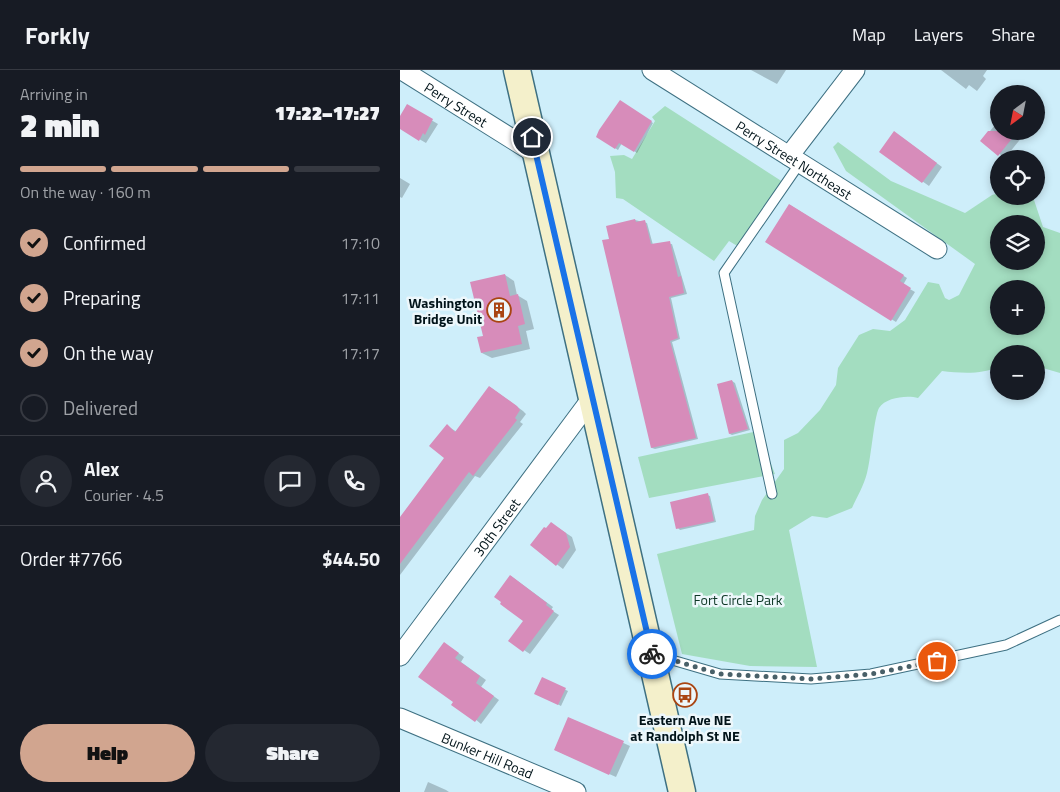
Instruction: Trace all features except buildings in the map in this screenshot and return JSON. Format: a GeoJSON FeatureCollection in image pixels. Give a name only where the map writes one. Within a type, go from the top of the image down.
{"type":"FeatureCollection","features":[{"type":"Feature","properties":{"kind":"main road"},"geometry":{"type":"LineString","coordinates":[[517,70],[682,792]]}},
{"type":"Feature","properties":{"kind":"street","name":"Perry Street"},"geometry":{"type":"LineString","coordinates":[[402,70],[536,154]]}},
{"type":"Feature","properties":{"kind":"street","name":"Perry Street Northeast"},"geometry":{"type":"LineString","coordinates":[[652,70],[937,249]]}},
{"type":"Feature","properties":{"kind":"street"},"geometry":{"type":"LineString","coordinates":[[794,160],[855,70]]}},
{"type":"Feature","properties":{"kind":"street","name":"30th Street"},"geometry":{"type":"LineString","coordinates":[[400,656],[592,398]]}},
{"type":"Feature","properties":{"kind":"street","name":"Bunker Hill Road"},"geometry":{"type":"LineString","coordinates":[[400,718],[576,792]]}},
{"type":"Feature","properties":{"kind":"lane"},"geometry":{"type":"LineString","coordinates":[[772,494],[724,273],[794,160]]}},
{"type":"Feature","properties":{"kind":"lane"},"geometry":{"type":"LineString","coordinates":[[650,654],[720,674],[811,679],[871,674],[1006,645],[1060,620]]}},
{"type":"Feature","properties":{"kind":"green space"},"geometry":{"type":"Polygon","coordinates":[[[665,106],[786,184],[739,247],[729,241],[714,261],[623,199],[616,198],[615,172],[610,156],[624,155],[632,159],[655,121],[652,117],[665,106]]]}},
{"type":"Feature","properties":{"kind":"green space","name":"Fort Circle Park"},"geometry":{"type":"Polygon","coordinates":[[[838,142],[891,181],[965,213],[990,196],[990,205],[1036,205],[1039,215],[990,215],[990,270],[1045,270],[1045,228],[1060,233],[1060,373],[1045,369],[1045,345],[990,345],[990,370],[971,373],[942,371],[918,398],[897,398],[882,404],[877,413],[867,473],[852,508],[827,518],[812,516],[789,530],[817,667],[750,666],[682,654],[657,554],[754,530],[755,516],[762,500],[784,469],[784,440],[798,433],[820,410],[836,385],[838,368],[859,335],[873,329],[890,331],[905,320],[928,282],[939,284],[945,298],[949,300],[959,295],[975,264],[846,171],[833,147],[838,142]]]}},
{"type":"Feature","properties":{"kind":"green space"},"geometry":{"type":"Polygon","coordinates":[[[758,431],[775,474],[649,498],[638,457],[758,431]]]}},
{"type":"Feature","properties":{"kind":"way so far"},"geometry":{"type":"LineString","coordinates":[[652,654],[720,674],[811,679],[871,674],[937,661]]}},
{"type":"Feature","properties":{"kind":"place","name":"Washington Bridge Unit"},"geometry":{"type":"Point","coordinates":[499,310]}},
{"type":"Feature","properties":{"kind":"place","name":"Eastern Ave NE at Randolph St NE"},"geometry":{"type":"Point","coordinates":[685,695]}},
{"type":"Feature","properties":{"kind":"route"},"geometry":{"type":"LineString","coordinates":[[532,137],[650,654],[652,654]]}}]}
